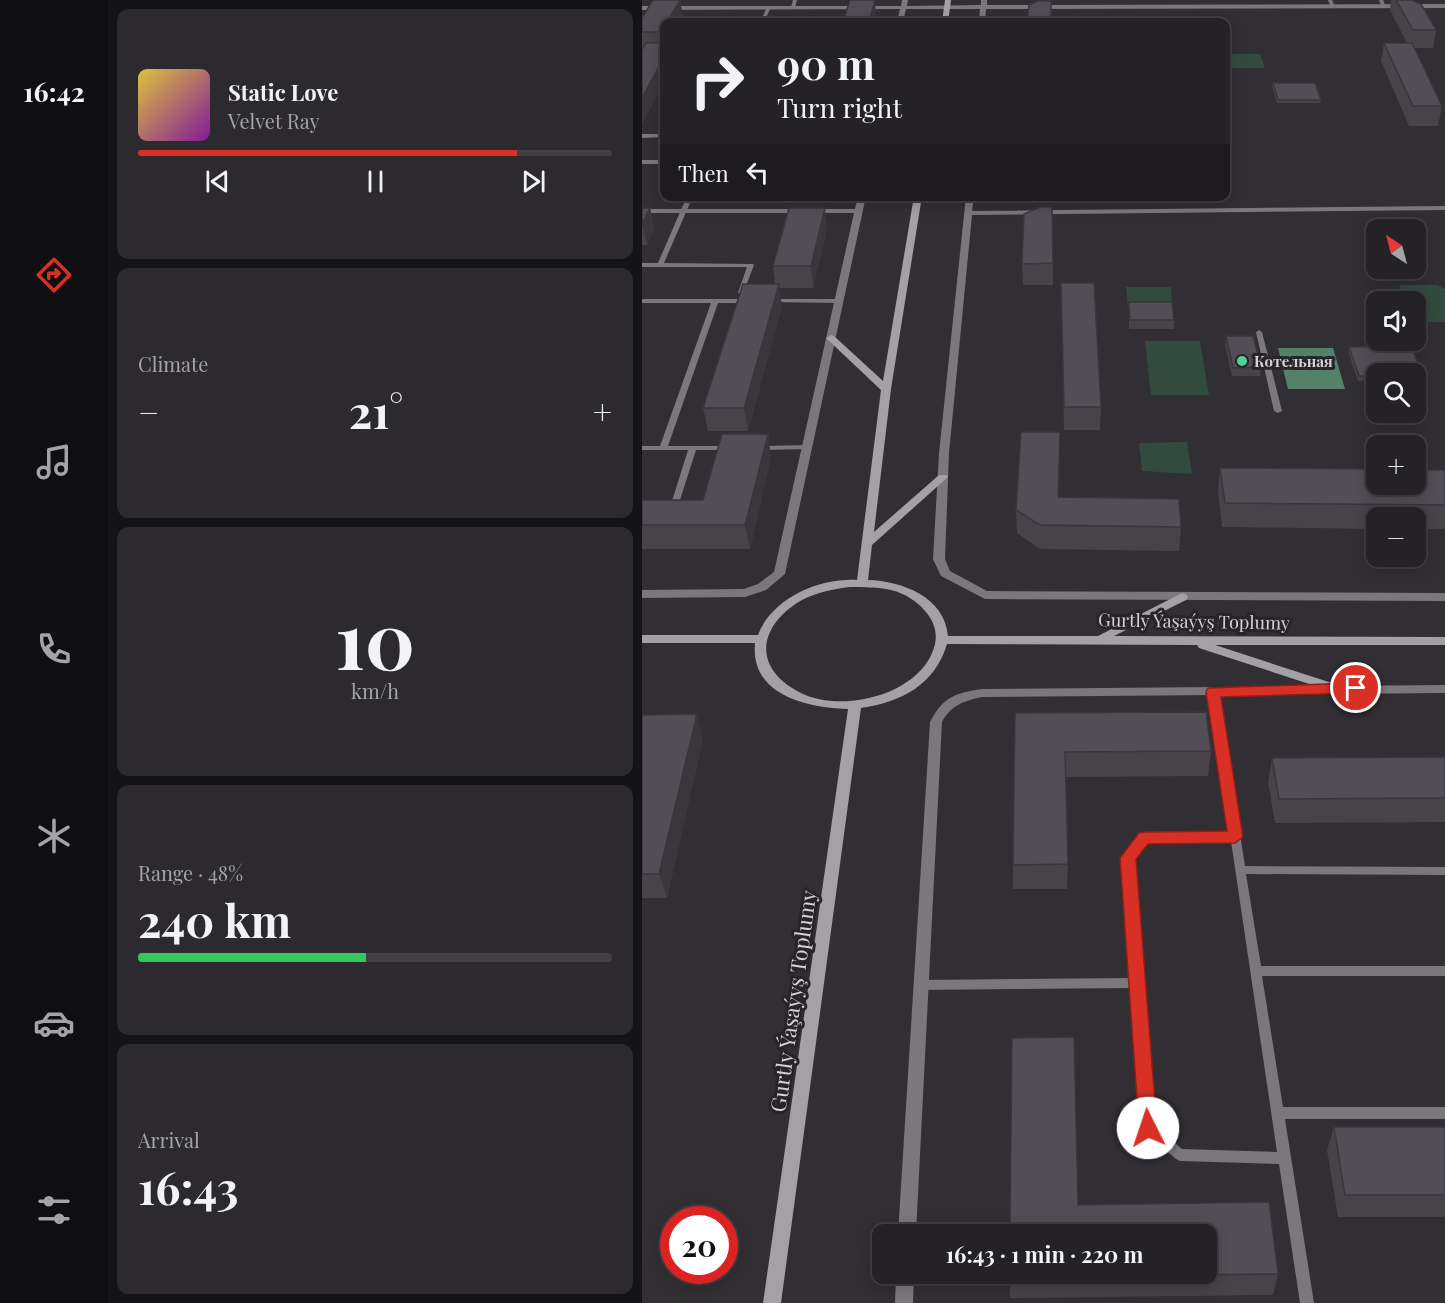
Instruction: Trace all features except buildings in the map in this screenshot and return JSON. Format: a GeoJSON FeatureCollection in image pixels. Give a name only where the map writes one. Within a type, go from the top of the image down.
{"type":"FeatureCollection","features":[{"type":"Feature","properties":{"kind":"street"},"geometry":{"type":"LineString","coordinates":[[642,8],[769,7],[794,3],[1383,3],[1440,4],[1445,15]]}},
{"type":"Feature","properties":{"kind":"street"},"geometry":{"type":"LineString","coordinates":[[901,18],[904,3]]}},
{"type":"Feature","properties":{"kind":"street"},"geometry":{"type":"LineString","coordinates":[[946,18],[948,3]]}},
{"type":"Feature","properties":{"kind":"street"},"geometry":{"type":"LineString","coordinates":[[982,18],[984,3]]}},
{"type":"Feature","properties":{"kind":"street"},"geometry":{"type":"LineString","coordinates":[[642,594],[745,592],[762,587],[779,574],[861,201]]}},
{"type":"Feature","properties":{"kind":"street"},"geometry":{"type":"LineString","coordinates":[[862,584],[886,389],[917,201]]}},
{"type":"Feature","properties":{"kind":"street"},"geometry":{"type":"LineString","coordinates":[[970,201],[943,477],[939,559],[945,573],[985,595],[1445,597]]}},
{"type":"Feature","properties":{"kind":"street"},"geometry":{"type":"LineString","coordinates":[[970,213],[1445,208]]}},
{"type":"Feature","properties":{"kind":"street"},"geometry":{"type":"LineString","coordinates":[[642,211],[859,211]]}},
{"type":"Feature","properties":{"kind":"street"},"geometry":{"type":"LineString","coordinates":[[831,338],[886,389]]}},
{"type":"Feature","properties":{"kind":"street"},"geometry":{"type":"LineString","coordinates":[[866,545],[943,477]]}},
{"type":"Feature","properties":{"kind":"street"},"geometry":{"type":"LineString","coordinates":[[862,584],[897,588],[922,600],[938,619],[942,640],[935,662],[916,682],[888,697],[855,705],[818,704],[787,692],[771,679],[761,663],[761,639],[774,616],[800,597],[832,586],[862,584]]}},
{"type":"Feature","properties":{"kind":"street"},"geometry":{"type":"LineString","coordinates":[[1100,638],[1182,597]]}},
{"type":"Feature","properties":{"kind":"street","name":"Gurtly Ýaşaýyş Toplumy"},"geometry":{"type":"LineString","coordinates":[[942,640],[1100,638],[1194,642],[1445,641]]}},
{"type":"Feature","properties":{"kind":"street"},"geometry":{"type":"LineString","coordinates":[[642,639],[761,639]]}},
{"type":"Feature","properties":{"kind":"street"},"geometry":{"type":"LineString","coordinates":[[1194,642],[1334,688]]}},
{"type":"Feature","properties":{"kind":"street"},"geometry":{"type":"LineString","coordinates":[[908,1224],[936,723],[943,707],[958,697],[982,693],[1213,692],[1334,688],[1445,689]]}},
{"type":"Feature","properties":{"kind":"street","name":"Gurtly Ýaşaýyş Toplumy"},"geometry":{"type":"LineString","coordinates":[[772,1303],[855,705]]}},
{"type":"Feature","properties":{"kind":"street"},"geometry":{"type":"LineString","coordinates":[[904,1303],[905,1284]]}},
{"type":"Feature","properties":{"kind":"lane"},"geometry":{"type":"LineString","coordinates":[[764,18],[769,7]]}},
{"type":"Feature","properties":{"kind":"lane"},"geometry":{"type":"LineString","coordinates":[[642,136],[660,134]]}},
{"type":"Feature","properties":{"kind":"lane"},"geometry":{"type":"LineString","coordinates":[[642,162],[660,162]]}},
{"type":"Feature","properties":{"kind":"lane"},"geometry":{"type":"LineString","coordinates":[[660,265],[688,201]]}},
{"type":"Feature","properties":{"kind":"lane"},"geometry":{"type":"LineString","coordinates":[[642,265],[751,266],[739,301]]}},
{"type":"Feature","properties":{"kind":"lane"},"geometry":{"type":"LineString","coordinates":[[642,301],[839,301]]}},
{"type":"Feature","properties":{"kind":"lane"},"geometry":{"type":"LineString","coordinates":[[663,448],[715,301]]}},
{"type":"Feature","properties":{"kind":"lane"},"geometry":{"type":"LineString","coordinates":[[1259,332],[1278,411]]}},
{"type":"Feature","properties":{"kind":"lane"},"geometry":{"type":"LineString","coordinates":[[750,448],[807,447]]}},
{"type":"Feature","properties":{"kind":"lane"},"geometry":{"type":"LineString","coordinates":[[642,448],[739,448]]}},
{"type":"Feature","properties":{"kind":"lane"},"geometry":{"type":"LineString","coordinates":[[642,503],[675,503],[693,448]]}},
{"type":"Feature","properties":{"kind":"lane"},"geometry":{"type":"LineString","coordinates":[[1213,692],[1307,1303]]}},
{"type":"Feature","properties":{"kind":"lane"},"geometry":{"type":"LineString","coordinates":[[1235,837],[1144,838],[1128,858],[1148,1128],[1180,1155],[1285,1158]]}},
{"type":"Feature","properties":{"kind":"lane"},"geometry":{"type":"LineString","coordinates":[[1240,870],[1445,871]]}},
{"type":"Feature","properties":{"kind":"lane"},"geometry":{"type":"LineString","coordinates":[[1256,971],[1445,971]]}},
{"type":"Feature","properties":{"kind":"lane"},"geometry":{"type":"LineString","coordinates":[[920,985],[1137,983]]}},
{"type":"Feature","properties":{"kind":"lane"},"geometry":{"type":"LineString","coordinates":[[1278,1113],[1445,1113]]}},
{"type":"Feature","properties":{"kind":"shaded area"},"geometry":{"type":"Polygon","coordinates":[[[1230,54],[1260,54],[1265,68],[1230,68],[1230,54]]]}},
{"type":"Feature","properties":{"kind":"shaded area"},"geometry":{"type":"Polygon","coordinates":[[[1399,285],[1437,285],[1445,289],[1445,322],[1426,322],[1426,291],[1402,291],[1399,285]]]}},
{"type":"Feature","properties":{"kind":"shaded area"},"geometry":{"type":"Polygon","coordinates":[[[1126,287],[1171,287],[1172,308],[1128,308],[1126,287]]]}},
{"type":"Feature","properties":{"kind":"shaded area"},"geometry":{"type":"Polygon","coordinates":[[[1145,341],[1200,341],[1209,395],[1151,395],[1145,341]]]}},
{"type":"Feature","properties":{"kind":"shaded area"},"geometry":{"type":"Polygon","coordinates":[[[1278,348],[1333,348],[1345,389],[1288,389],[1278,348]]]}},
{"type":"Feature","properties":{"kind":"shaded area"},"geometry":{"type":"Polygon","coordinates":[[[1187,442],[1192,474],[1142,471],[1139,443],[1187,442]]]}},
{"type":"Feature","properties":{"kind":"place","name":"Котельная"},"geometry":{"type":"Point","coordinates":[1242,361]}},
{"type":"Feature","properties":{"kind":"route"},"geometry":{"type":"LineString","coordinates":[[1148,1128],[1128,858],[1144,838],[1235,837],[1213,692],[1356,688]]}}]}
